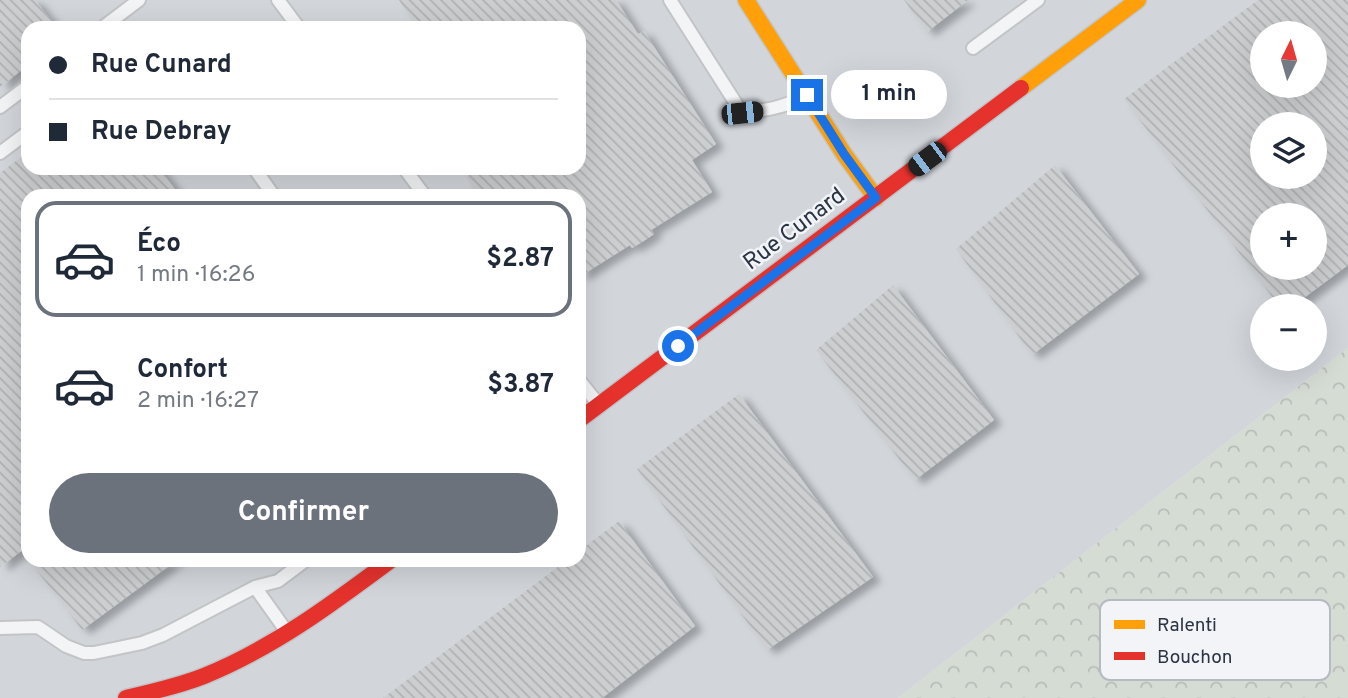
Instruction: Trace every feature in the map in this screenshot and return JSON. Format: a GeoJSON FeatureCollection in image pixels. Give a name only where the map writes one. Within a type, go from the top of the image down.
{"type":"FeatureCollection","features":[{"type":"Feature","properties":{"kind":"street"},"geometry":{"type":"LineString","coordinates":[[746,0],[844,154],[876,198]]}},
{"type":"Feature","properties":{"kind":"street","name":"Rue Cunard"},"geometry":{"type":"LineString","coordinates":[[586,415],[1138,0]]}},
{"type":"Feature","properties":{"kind":"street"},"geometry":{"type":"LineString","coordinates":[[128,698],[200,678],[247,658],[289,634],[381,567]]}},
{"type":"Feature","properties":{"kind":"lane"},"geometry":{"type":"LineString","coordinates":[[111,21],[139,0]]}},
{"type":"Feature","properties":{"kind":"lane"},"geometry":{"type":"LineString","coordinates":[[278,0],[294,21]]}},
{"type":"Feature","properties":{"kind":"lane"},"geometry":{"type":"LineString","coordinates":[[670,0],[742,113],[783,106],[807,95]]}},
{"type":"Feature","properties":{"kind":"lane"},"geometry":{"type":"LineString","coordinates":[[973,48],[1038,0]]}},
{"type":"Feature","properties":{"kind":"lane"},"geometry":{"type":"LineString","coordinates":[[0,107],[21,91]]}},
{"type":"Feature","properties":{"kind":"lane"},"geometry":{"type":"LineString","coordinates":[[0,153],[21,137]]}},
{"type":"Feature","properties":{"kind":"lane"},"geometry":{"type":"LineString","coordinates":[[586,389],[599,405]]}},
{"type":"Feature","properties":{"kind":"lane"},"geometry":{"type":"LineString","coordinates":[[0,628],[38,627],[66,646],[84,653],[94,653],[142,643],[163,635],[255,587],[278,581],[297,567]]}},
{"type":"Feature","properties":{"kind":"lane"},"geometry":{"type":"LineString","coordinates":[[255,587],[289,634]]}},
{"type":"Feature","properties":{"kind":"shaded area"},"geometry":{"type":"Polygon","coordinates":[[[0,0],[1348,0],[1348,348],[1327,364],[1327,294],[1250,294],[1250,371],[1318,371],[898,698],[0,698],[0,0]]]}},
{"type":"Feature","properties":{"kind":"green space"},"geometry":{"type":"Polygon","coordinates":[[[1348,348],[1348,698],[898,698],[1318,371],[1327,371],[1327,364],[1348,348]]]}},
{"type":"Feature","properties":{"kind":"building"},"geometry":{"type":"Polygon","coordinates":[[[0,0],[35,0],[52,21],[21,21],[21,70],[0,87],[0,0]]]}},
{"type":"Feature","properties":{"kind":"building"},"geometry":{"type":"Polygon","coordinates":[[[399,0],[616,0],[638,34],[644,31],[716,144],[692,160],[712,192],[651,230],[654,234],[642,242],[632,248],[630,245],[586,273],[586,189],[474,189],[466,177],[586,175],[586,21],[412,21],[399,0]]]}},
{"type":"Feature","properties":{"kind":"building"},"geometry":{"type":"Polygon","coordinates":[[[904,0],[968,0],[927,32],[904,0]]]}},
{"type":"Feature","properties":{"kind":"building"},"geometry":{"type":"Polygon","coordinates":[[[1258,0],[1348,0],[1348,265],[1309,294],[1270,294],[1260,280],[1327,280],[1327,203],[1250,203],[1250,267],[1124,99],[1258,0]]]}},
{"type":"Feature","properties":{"kind":"building"},"geometry":{"type":"Polygon","coordinates":[[[21,157],[21,175],[164,175],[175,189],[21,189],[21,551],[0,567],[0,173],[21,157]]]}},
{"type":"Feature","properties":{"kind":"building"},"geometry":{"type":"Polygon","coordinates":[[[1055,165],[1139,274],[1032,355],[956,249],[1055,165]]]}},
{"type":"Feature","properties":{"kind":"building"},"geometry":{"type":"Polygon","coordinates":[[[893,285],[994,420],[915,480],[816,350],[893,285]]]}},
{"type":"Feature","properties":{"kind":"building"},"geometry":{"type":"Polygon","coordinates":[[[739,394],[873,577],[767,650],[637,469],[739,394]]]}},
{"type":"Feature","properties":{"kind":"building"},"geometry":{"type":"Polygon","coordinates":[[[619,521],[695,626],[602,698],[383,698],[558,567],[586,567],[586,546],[619,521]]]}},
{"type":"Feature","properties":{"kind":"building"},"geometry":{"type":"Polygon","coordinates":[[[34,567],[168,567],[82,630],[34,567]]]}},
{"type":"Feature","properties":{"kind":"traffic: slow"},"geometry":{"type":"LineString","coordinates":[[746,0],[844,154],[876,198]]}},
{"type":"Feature","properties":{"kind":"traffic: slow"},"geometry":{"type":"LineString","coordinates":[[1021,88],[1138,0]]}},
{"type":"Feature","properties":{"kind":"traffic: jam"},"geometry":{"type":"LineString","coordinates":[[586,415],[1021,88]]}},
{"type":"Feature","properties":{"kind":"traffic: jam"},"geometry":{"type":"LineString","coordinates":[[126,698],[195,680],[229,665],[278,639],[381,567]]}},
{"type":"Feature","properties":{"kind":"route"},"geometry":{"type":"LineString","coordinates":[[678,346],[876,198],[807,95]]}}]}
